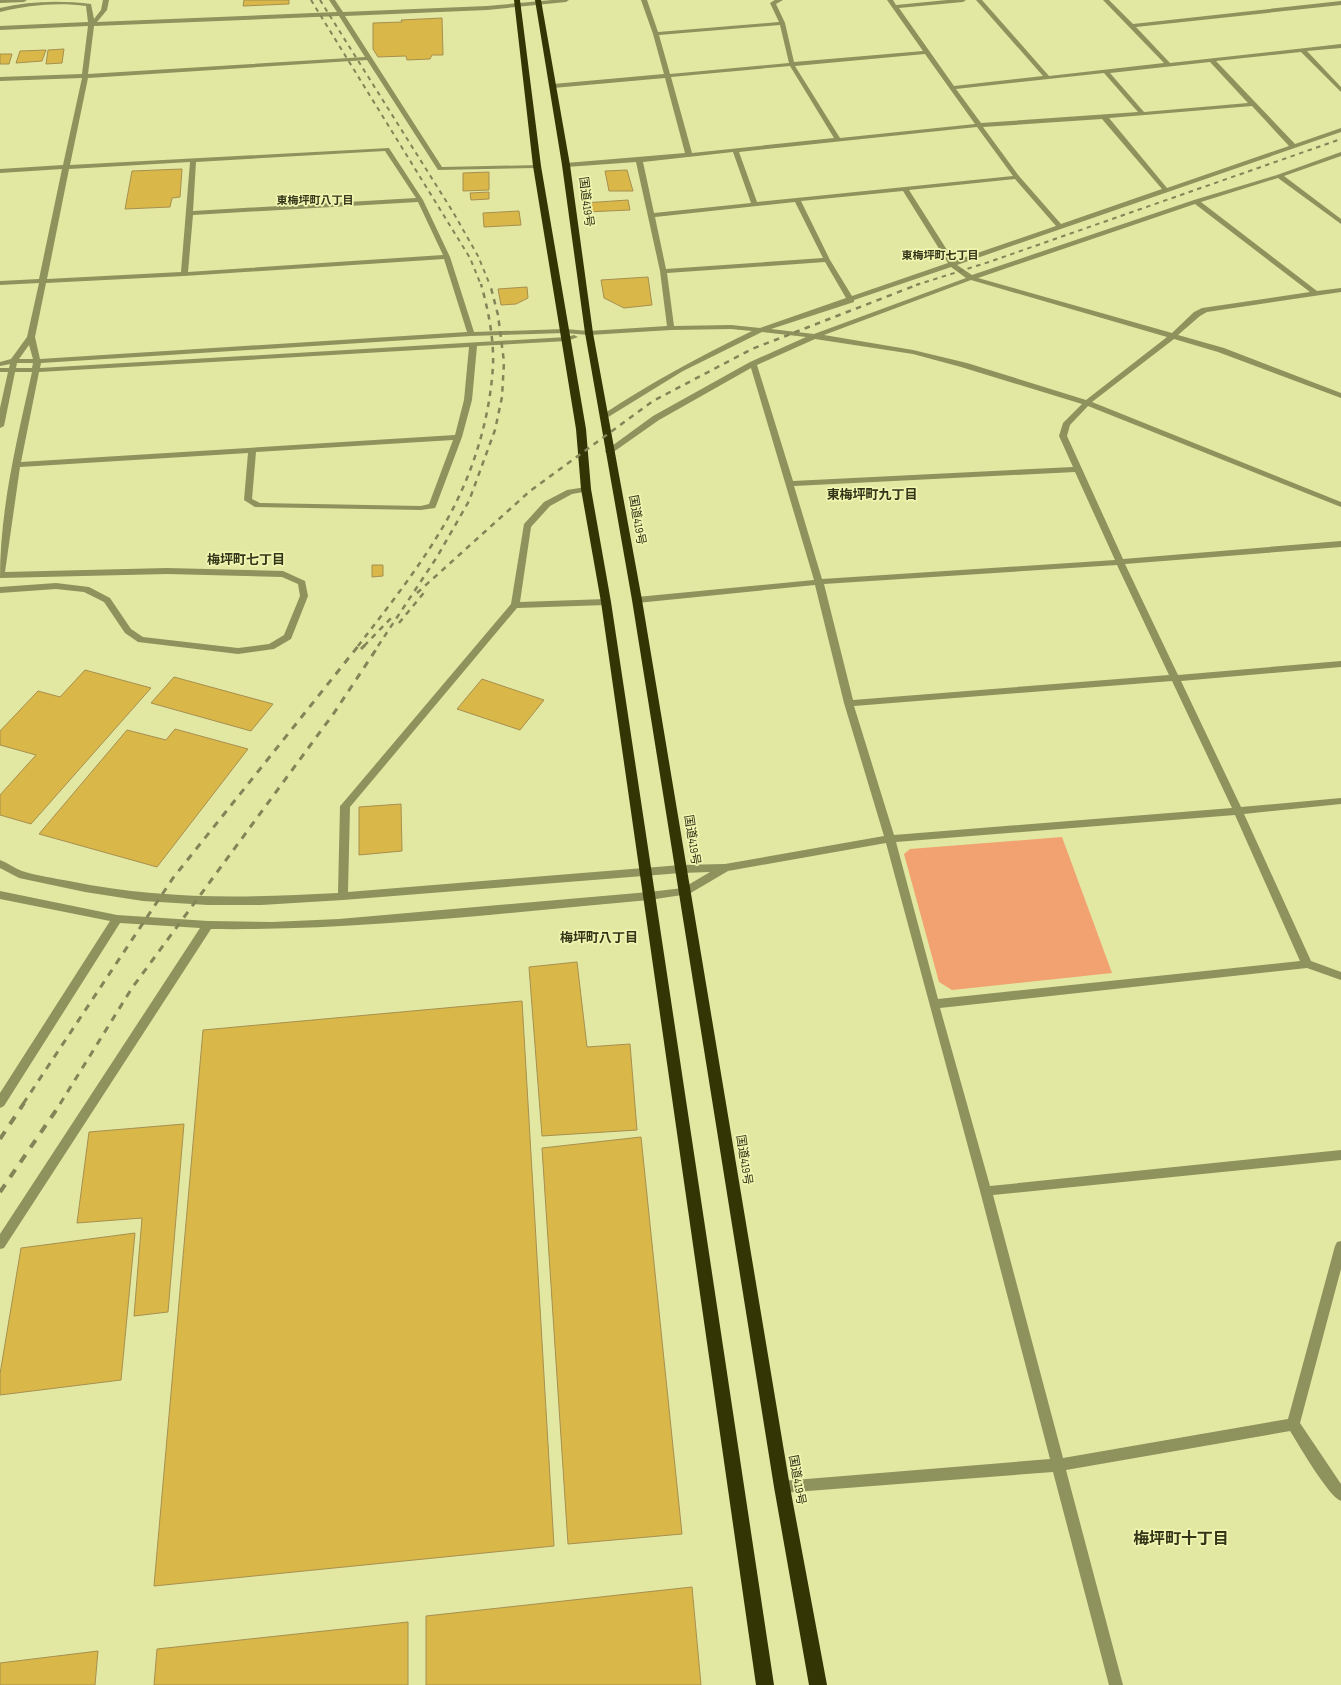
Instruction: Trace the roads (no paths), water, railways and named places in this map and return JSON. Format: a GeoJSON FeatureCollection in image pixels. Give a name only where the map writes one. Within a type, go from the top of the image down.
{"type":"FeatureCollection","features":[{"type":"Feature","properties":{"kind":"highway","name":"国道419号"},"geometry":{"type":"LineString","coordinates":[[538,2],[566,166],[589,333],[637,600],[782,1487],[818,1685]]}},
{"type":"Feature","properties":{"kind":"highway"},"geometry":{"type":"LineString","coordinates":[[517,3],[537,166],[581,429],[586,489],[606,602],[765,1685]]}},
{"type":"Feature","properties":{"kind":"street"},"geometry":{"type":"LineString","coordinates":[[0,1],[25,0]]}},
{"type":"Feature","properties":{"kind":"street"},"geometry":{"type":"LineString","coordinates":[[92,24],[104,12],[106,0]]}},
{"type":"Feature","properties":{"kind":"street"},"geometry":{"type":"LineString","coordinates":[[332,0],[440,169],[537,166]]}},
{"type":"Feature","properties":{"kind":"street"},"geometry":{"type":"LineString","coordinates":[[0,28],[341,14],[566,0]]}},
{"type":"Feature","properties":{"kind":"street"},"geometry":{"type":"LineString","coordinates":[[644,0],[656,34],[689,155]]}},
{"type":"Feature","properties":{"kind":"street"},"geometry":{"type":"LineString","coordinates":[[780,0],[773,2],[782,23],[792,65],[838,140]]}},
{"type":"Feature","properties":{"kind":"street"},"geometry":{"type":"LineString","coordinates":[[890,0],[1017,177],[1060,227]]}},
{"type":"Feature","properties":{"kind":"street"},"geometry":{"type":"LineString","coordinates":[[895,7],[963,0]]}},
{"type":"Feature","properties":{"kind":"street"},"geometry":{"type":"LineString","coordinates":[[979,0],[1047,78]]}},
{"type":"Feature","properties":{"kind":"street"},"geometry":{"type":"LineString","coordinates":[[1106,0],[1168,64]]}},
{"type":"Feature","properties":{"kind":"street"},"geometry":{"type":"LineString","coordinates":[[0,10],[39,3],[81,2],[89,4],[92,24],[85,76],[31,337],[14,361],[0,426]]}},
{"type":"Feature","properties":{"kind":"street"},"geometry":{"type":"LineString","coordinates":[[1131,26],[1341,3]]}},
{"type":"Feature","properties":{"kind":"street"},"geometry":{"type":"LineString","coordinates":[[656,34],[782,23]]}},
{"type":"Feature","properties":{"kind":"street"},"geometry":{"type":"LineString","coordinates":[[952,88],[1341,46]]}},
{"type":"Feature","properties":{"kind":"street"},"geometry":{"type":"LineString","coordinates":[[1302,50],[1341,90]]}},
{"type":"Feature","properties":{"kind":"street"},"geometry":{"type":"LineString","coordinates":[[553,86],[667,77],[928,52]]}},
{"type":"Feature","properties":{"kind":"street"},"geometry":{"type":"LineString","coordinates":[[0,79],[85,76],[369,58]]}},
{"type":"Feature","properties":{"kind":"street"},"geometry":{"type":"LineString","coordinates":[[1211,60],[1294,147]]}},
{"type":"Feature","properties":{"kind":"street"},"geometry":{"type":"LineString","coordinates":[[1105,71],[1143,114]]}},
{"type":"Feature","properties":{"kind":"street"},"geometry":{"type":"LineString","coordinates":[[566,166],[639,160],[980,125],[1104,117],[1254,104]]}},
{"type":"Feature","properties":{"kind":"street"},"geometry":{"type":"LineString","coordinates":[[1104,117],[1166,190]]}},
{"type":"Feature","properties":{"kind":"street"},"geometry":{"type":"LineString","coordinates":[[605,417],[636,395],[674,373],[760,330],[1339,132]]}},
{"type":"Feature","properties":{"kind":"street"},"geometry":{"type":"LineString","coordinates":[[0,171],[387,149],[420,200],[447,257],[471,334]]}},
{"type":"Feature","properties":{"kind":"street"},"geometry":{"type":"LineString","coordinates":[[735,150],[754,203]]}},
{"type":"Feature","properties":{"kind":"street"},"geometry":{"type":"LineString","coordinates":[[609,451],[656,418],[753,364],[815,336],[971,278],[1196,201],[1279,176],[1341,154]]}},
{"type":"Feature","properties":{"kind":"street"},"geometry":{"type":"LineString","coordinates":[[184,274],[190,214],[193,160]]}},
{"type":"Feature","properties":{"kind":"street"},"geometry":{"type":"LineString","coordinates":[[639,160],[663,271],[671,328]]}},
{"type":"Feature","properties":{"kind":"street"},"geometry":{"type":"LineString","coordinates":[[1279,176],[1341,222]]}},
{"type":"Feature","properties":{"kind":"street"},"geometry":{"type":"LineString","coordinates":[[650,215],[754,203],[797,200],[1017,177]]}},
{"type":"Feature","properties":{"kind":"street"},"geometry":{"type":"LineString","coordinates":[[904,188],[953,265],[971,278],[1221,350],[1341,396]]}},
{"type":"Feature","properties":{"kind":"street"},"geometry":{"type":"LineString","coordinates":[[190,214],[420,200]]}},
{"type":"Feature","properties":{"kind":"street"},"geometry":{"type":"LineString","coordinates":[[797,200],[827,260],[851,300]]}},
{"type":"Feature","properties":{"kind":"street"},"geometry":{"type":"LineString","coordinates":[[1196,201],[1316,294]]}},
{"type":"Feature","properties":{"kind":"street"},"geometry":{"type":"LineString","coordinates":[[0,283],[184,274],[447,257]]}},
{"type":"Feature","properties":{"kind":"street"},"geometry":{"type":"LineString","coordinates":[[663,271],[827,260]]}},
{"type":"Feature","properties":{"kind":"street"},"geometry":{"type":"LineString","coordinates":[[1307,964],[1238,811],[1120,562],[1063,436],[1066,425],[1071,418],[1087,403],[1173,336],[1197,314],[1205,310],[1341,290]]}},
{"type":"Feature","properties":{"kind":"street"},"geometry":{"type":"LineString","coordinates":[[0,370],[36,370],[473,346],[589,333],[671,328],[731,327],[815,336],[913,352],[964,365],[1087,403],[1341,505]]}},
{"type":"Feature","properties":{"kind":"street"},"geometry":{"type":"LineString","coordinates":[[0,364],[14,361],[37,361],[471,334],[566,335]]}},
{"type":"Feature","properties":{"kind":"street"},"geometry":{"type":"LineString","coordinates":[[0,590],[56,586],[86,589],[107,600],[128,631],[141,640],[238,651],[271,647],[288,637],[304,596],[302,583],[283,574],[167,571],[0,574],[16,465],[36,370],[37,361],[31,337]]}},
{"type":"Feature","properties":{"kind":"street"},"geometry":{"type":"LineString","coordinates":[[252,450],[248,500],[258,505],[420,508],[432,506],[458,437],[468,400],[473,346]]}},
{"type":"Feature","properties":{"kind":"street"},"geometry":{"type":"LineString","coordinates":[[753,364],[819,582],[849,703],[890,839],[986,1191],[1116,1685]]}},
{"type":"Feature","properties":{"kind":"street"},"geometry":{"type":"LineString","coordinates":[[1333,393],[1341,387]]}},
{"type":"Feature","properties":{"kind":"street"},"geometry":{"type":"LineString","coordinates":[[16,465],[458,437]]}},
{"type":"Feature","properties":{"kind":"street"},"geometry":{"type":"LineString","coordinates":[[790,484],[1078,469]]}},
{"type":"Feature","properties":{"kind":"street"},"geometry":{"type":"LineString","coordinates":[[343,896],[345,806],[515,605],[527,526],[548,504],[570,492],[586,489]]}},
{"type":"Feature","properties":{"kind":"street"},"geometry":{"type":"LineString","coordinates":[[637,600],[819,582],[1120,562],[1341,544]]}},
{"type":"Feature","properties":{"kind":"street"},"geometry":{"type":"LineString","coordinates":[[515,605],[606,602]]}},
{"type":"Feature","properties":{"kind":"street"},"geometry":{"type":"LineString","coordinates":[[849,703],[1341,664]]}},
{"type":"Feature","properties":{"kind":"street"},"geometry":{"type":"LineString","coordinates":[[0,864],[19,874],[85,888],[143,898],[208,901],[261,901],[343,896],[681,869],[725,868],[890,839],[1238,811],[1341,801]]}},
{"type":"Feature","properties":{"kind":"street"},"geometry":{"type":"LineString","coordinates":[[0,895],[117,918],[208,925],[272,926],[339,922],[649,896],[685,891],[725,868]]}},
{"type":"Feature","properties":{"kind":"street"},"geometry":{"type":"LineString","coordinates":[[0,1103],[117,918]]}},
{"type":"Feature","properties":{"kind":"street"},"geometry":{"type":"LineString","coordinates":[[0,1244],[208,925]]}},
{"type":"Feature","properties":{"kind":"street"},"geometry":{"type":"LineString","coordinates":[[934,1004],[1307,964],[1341,976]]}},
{"type":"Feature","properties":{"kind":"street"},"geometry":{"type":"LineString","coordinates":[[986,1191],[1341,1155]]}},
{"type":"Feature","properties":{"kind":"street"},"geometry":{"type":"LineString","coordinates":[[1341,1246],[1293,1424],[1324,1472],[1341,1495]]}},
{"type":"Feature","properties":{"kind":"street"},"geometry":{"type":"LineString","coordinates":[[782,1487],[1059,1465],[1293,1424]]}},
{"type":"Feature","properties":{"kind":"railway"},"geometry":{"type":"LineString","coordinates":[[311,0],[470,258],[481,285]]}},
{"type":"Feature","properties":{"kind":"railway"},"geometry":{"type":"LineString","coordinates":[[320,0],[453,212],[478,256],[490,285]]}},
{"type":"Feature","properties":{"kind":"railway"},"geometry":{"type":"LineString","coordinates":[[918,284],[989,262],[1341,139]]}},
{"type":"Feature","properties":{"kind":"railway"},"geometry":{"type":"LineString","coordinates":[[358,646],[414,572],[444,525],[463,487],[478,448],[488,406],[493,365],[493,344],[481,284]]}},
{"type":"Feature","properties":{"kind":"railway"},"geometry":{"type":"LineString","coordinates":[[378,646],[437,557],[469,501],[495,430],[502,397],[504,362],[498,315],[490,284]]}},
{"type":"Feature","properties":{"kind":"railway"},"geometry":{"type":"LineString","coordinates":[[417,593],[530,491],[653,401],[752,349],[918,284]]}},
{"type":"Feature","properties":{"kind":"railway"},"geometry":{"type":"LineString","coordinates":[[399,623],[427,589]]}},
{"type":"Feature","properties":{"kind":"railway"},"geometry":{"type":"LineString","coordinates":[[364,646],[394,615]]}},
{"type":"Feature","properties":{"kind":"railway"},"geometry":{"type":"LineString","coordinates":[[23,1104],[173,878],[359,645]]}},
{"type":"Feature","properties":{"kind":"railway"},"geometry":{"type":"LineString","coordinates":[[60,1104],[132,988],[334,713],[379,645]]}},
{"type":"Feature","properties":{"kind":"railway"},"geometry":{"type":"LineString","coordinates":[[361,649],[364,646]]}},
{"type":"Feature","properties":{"kind":"railway"},"geometry":{"type":"LineString","coordinates":[[0,1139],[24,1103]]}},
{"type":"Feature","properties":{"kind":"railway"},"geometry":{"type":"LineString","coordinates":[[0,1192],[61,1103]]}},
{"type":"Feature","properties":{"kind":"district","name":"東梅坪町八丁目"},"geometry":{"type":"Point","coordinates":[315,200]}},
{"type":"Feature","properties":{"kind":"district","name":"東梅坪町七丁目"},"geometry":{"type":"Point","coordinates":[940,255]}},
{"type":"Feature","properties":{"kind":"district","name":"東梅坪町九丁目"},"geometry":{"type":"Point","coordinates":[872,495]}},
{"type":"Feature","properties":{"kind":"district","name":"梅坪町七丁目"},"geometry":{"type":"Point","coordinates":[246,560]}},
{"type":"Feature","properties":{"kind":"district","name":"梅坪町八丁目"},"geometry":{"type":"Point","coordinates":[599,938]}},
{"type":"Feature","properties":{"kind":"district","name":"梅坪町十丁目"},"geometry":{"type":"Point","coordinates":[1181,1539]}}]}
